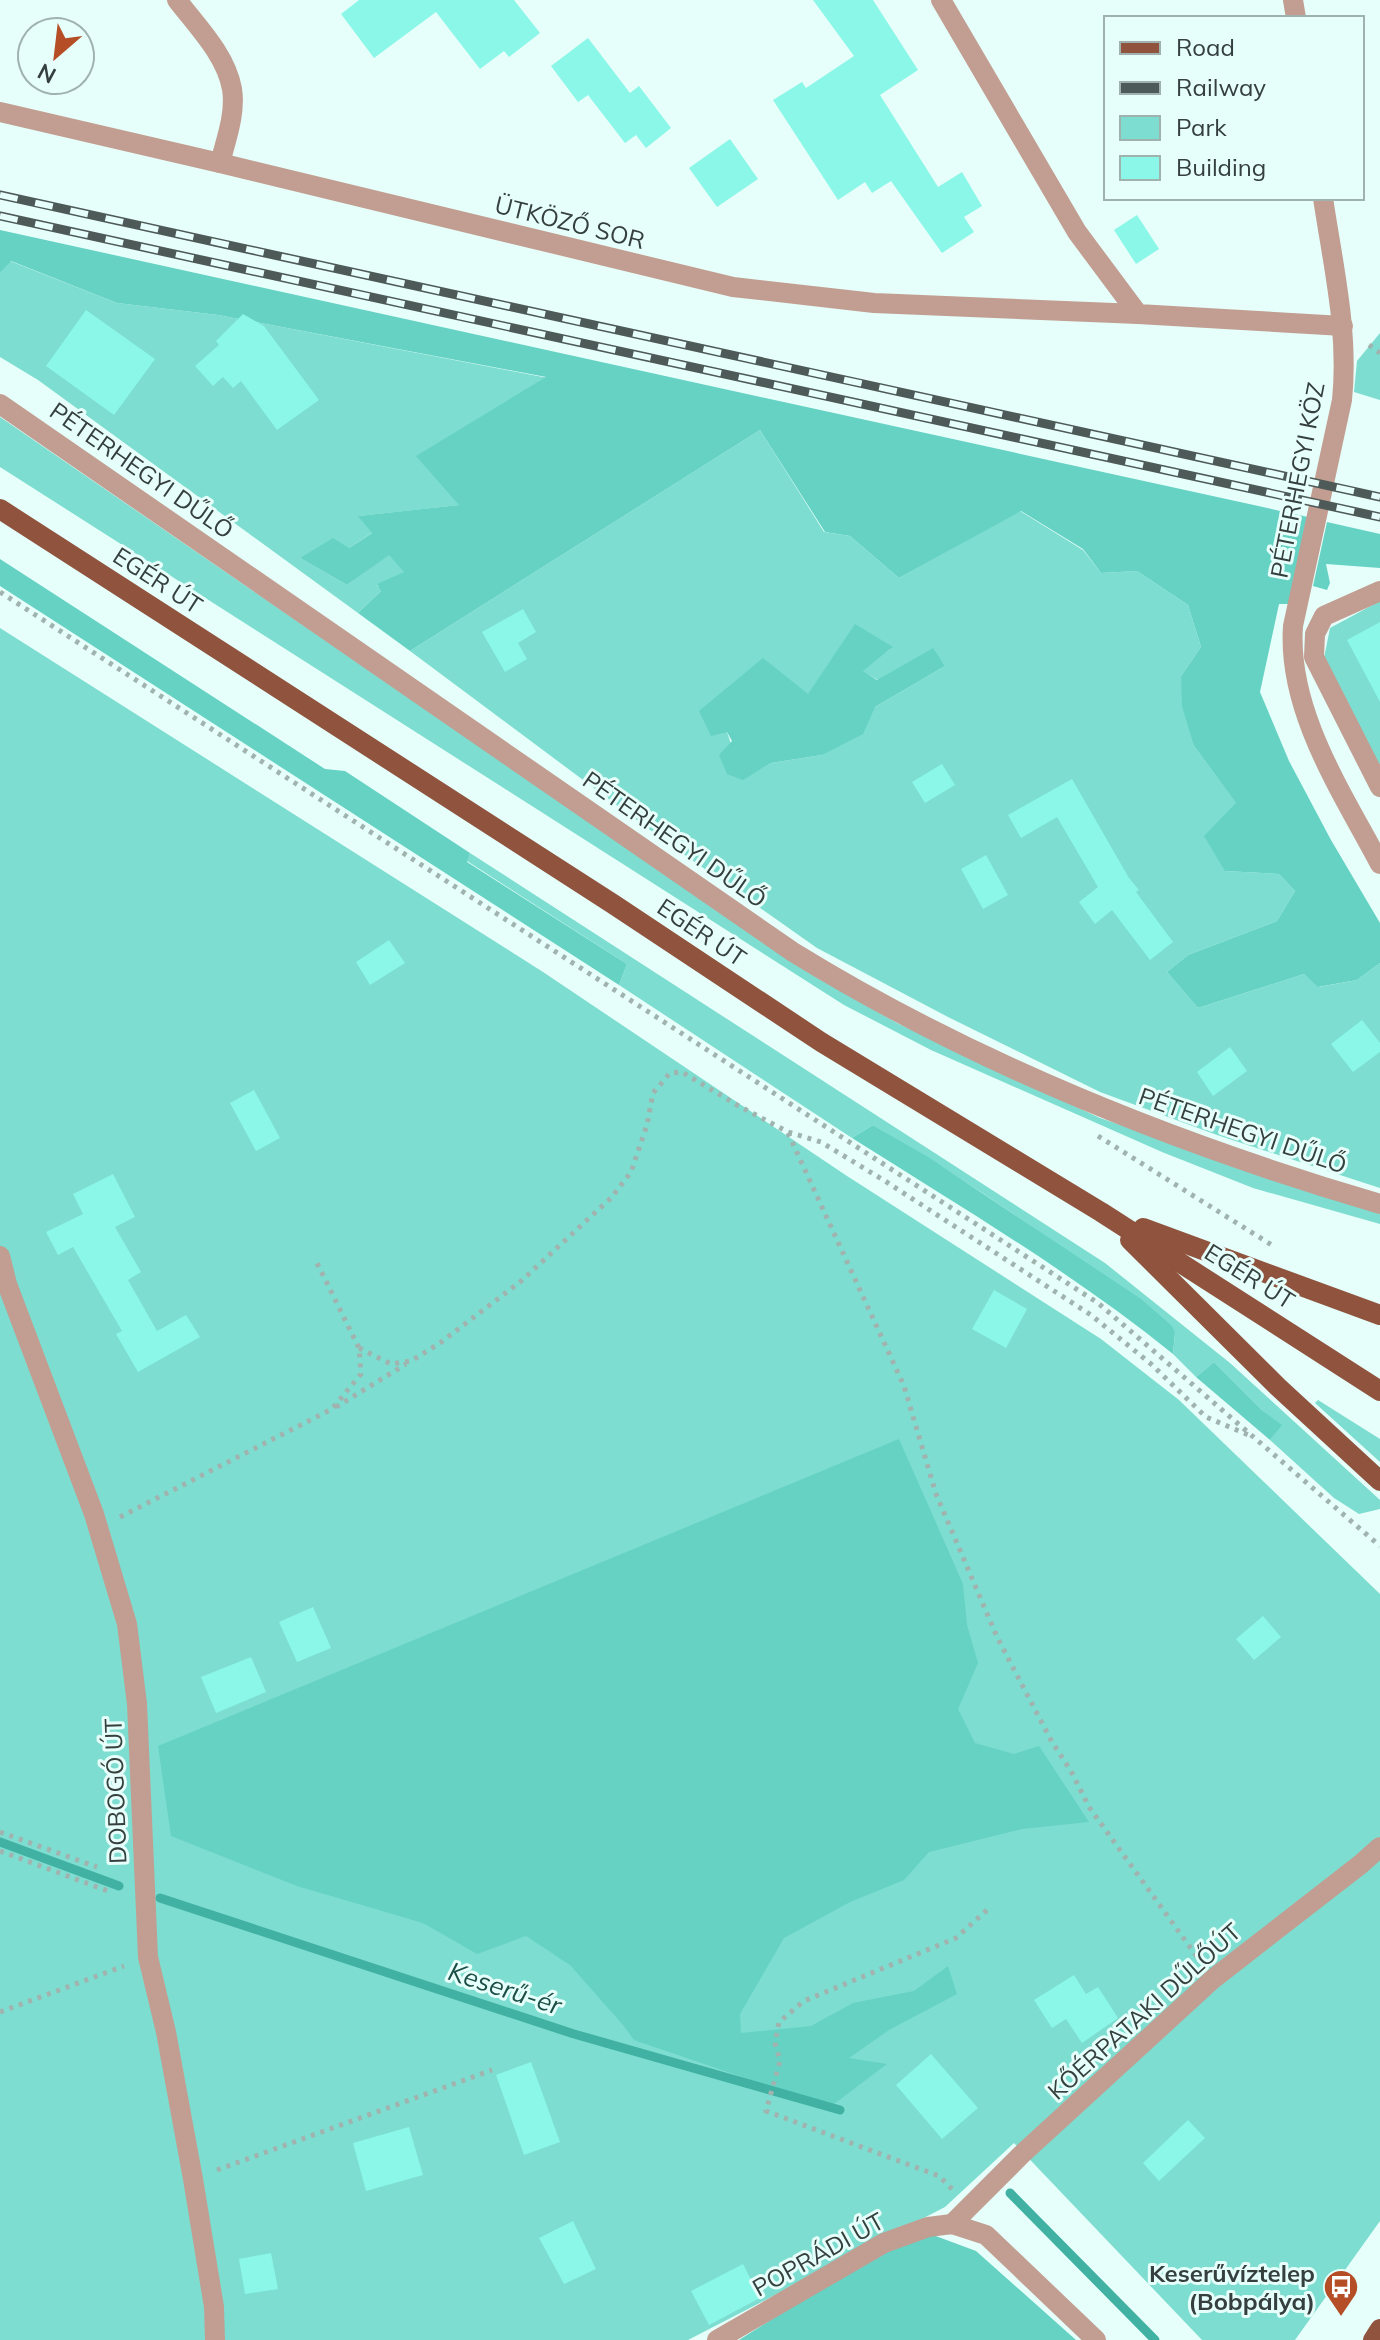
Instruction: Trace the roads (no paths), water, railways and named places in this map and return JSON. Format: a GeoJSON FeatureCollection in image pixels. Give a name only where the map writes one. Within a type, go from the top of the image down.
{"type":"FeatureCollection","features":[{"type":"Feature","properties":{"kind":"main road","name":"EGÉR ÚT"},"geometry":{"type":"LineString","coordinates":[[0,509],[613,904],[821,1042],[1101,1212],[1380,1391]]}},
{"type":"Feature","properties":{"kind":"main road"},"geometry":{"type":"LineString","coordinates":[[1101,1212],[1380,1315]]}},
{"type":"Feature","properties":{"kind":"main road"},"geometry":{"type":"LineString","coordinates":[[1101,1212],[1278,1387],[1380,1481]]}},
{"type":"Feature","properties":{"kind":"main road"},"geometry":{"type":"LineString","coordinates":[[1373,2340],[1380,2329]]}},
{"type":"Feature","properties":{"kind":"street"},"geometry":{"type":"LineString","coordinates":[[177,0],[218,53],[232,89],[230,123],[220,163]]}},
{"type":"Feature","properties":{"kind":"street"},"geometry":{"type":"LineString","coordinates":[[941,0],[1077,232],[1138,314],[1343,326]]}},
{"type":"Feature","properties":{"kind":"street","name":"ÜTKÖZŐ SOR"},"geometry":{"type":"LineString","coordinates":[[0,112],[733,287],[874,303],[1138,314]]}},
{"type":"Feature","properties":{"kind":"street","name":"PÉTERHEGYI KÖZ"},"geometry":{"type":"LineString","coordinates":[[1323,200],[1343,326],[1345,374],[1293,626],[1292,653],[1296,679],[1310,724],[1380,864]]}},
{"type":"Feature","properties":{"kind":"street","name":"PÉTERHEGYI DŰLŐ"},"geometry":{"type":"LineString","coordinates":[[0,404],[793,952],[852,988],[893,1011],[1090,1103],[1262,1166],[1380,1204]]}},
{"type":"Feature","properties":{"kind":"street"},"geometry":{"type":"LineString","coordinates":[[1380,591],[1324,616],[1313,647],[1318,670],[1380,787]]}},
{"type":"Feature","properties":{"kind":"street","name":"DOBOGÓ ÚT"},"geometry":{"type":"LineString","coordinates":[[0,1256],[7,1284],[97,1529],[127,1624],[137,1704],[148,1957],[166,2032],[193,2179],[214,2307],[215,2340]]}},
{"type":"Feature","properties":{"kind":"street","name":"KŐÉRPATAKI DŰLŐÚT"},"geometry":{"type":"LineString","coordinates":[[952,2224],[1021,2155],[1213,1979],[1380,1847]]}},
{"type":"Feature","properties":{"kind":"street"},"geometry":{"type":"LineString","coordinates":[[952,2224],[986,2235],[1096,2340]]}},
{"type":"Feature","properties":{"kind":"street","name":"POPRÁDI ÚT"},"geometry":{"type":"LineString","coordinates":[[717,2340],[884,2243],[928,2227],[952,2224]]}},
{"type":"Feature","properties":{"kind":"waterway","name":"Keserű-ér"},"geometry":{"type":"LineString","coordinates":[[0,1842],[119,1886]]}},
{"type":"Feature","properties":{"kind":"waterway","name":"Keserű-ér"},"geometry":{"type":"LineString","coordinates":[[160,1898],[574,2034],[840,2110]]}},
{"type":"Feature","properties":{"kind":"waterway","name":"Keserű-ér"},"geometry":{"type":"LineString","coordinates":[[1010,2193],[1155,2340]]}},
{"type":"Feature","properties":{"kind":"railway"},"geometry":{"type":"LineString","coordinates":[[0,195],[1380,497]]}},
{"type":"Feature","properties":{"kind":"railway"},"geometry":{"type":"LineString","coordinates":[[0,216],[1380,517]]}},
{"type":"Feature","properties":{"kind":"place","name":"Keserűvíztelep (Bobpálya)"},"geometry":{"type":"Point","coordinates":[1341,2318]}}]}
